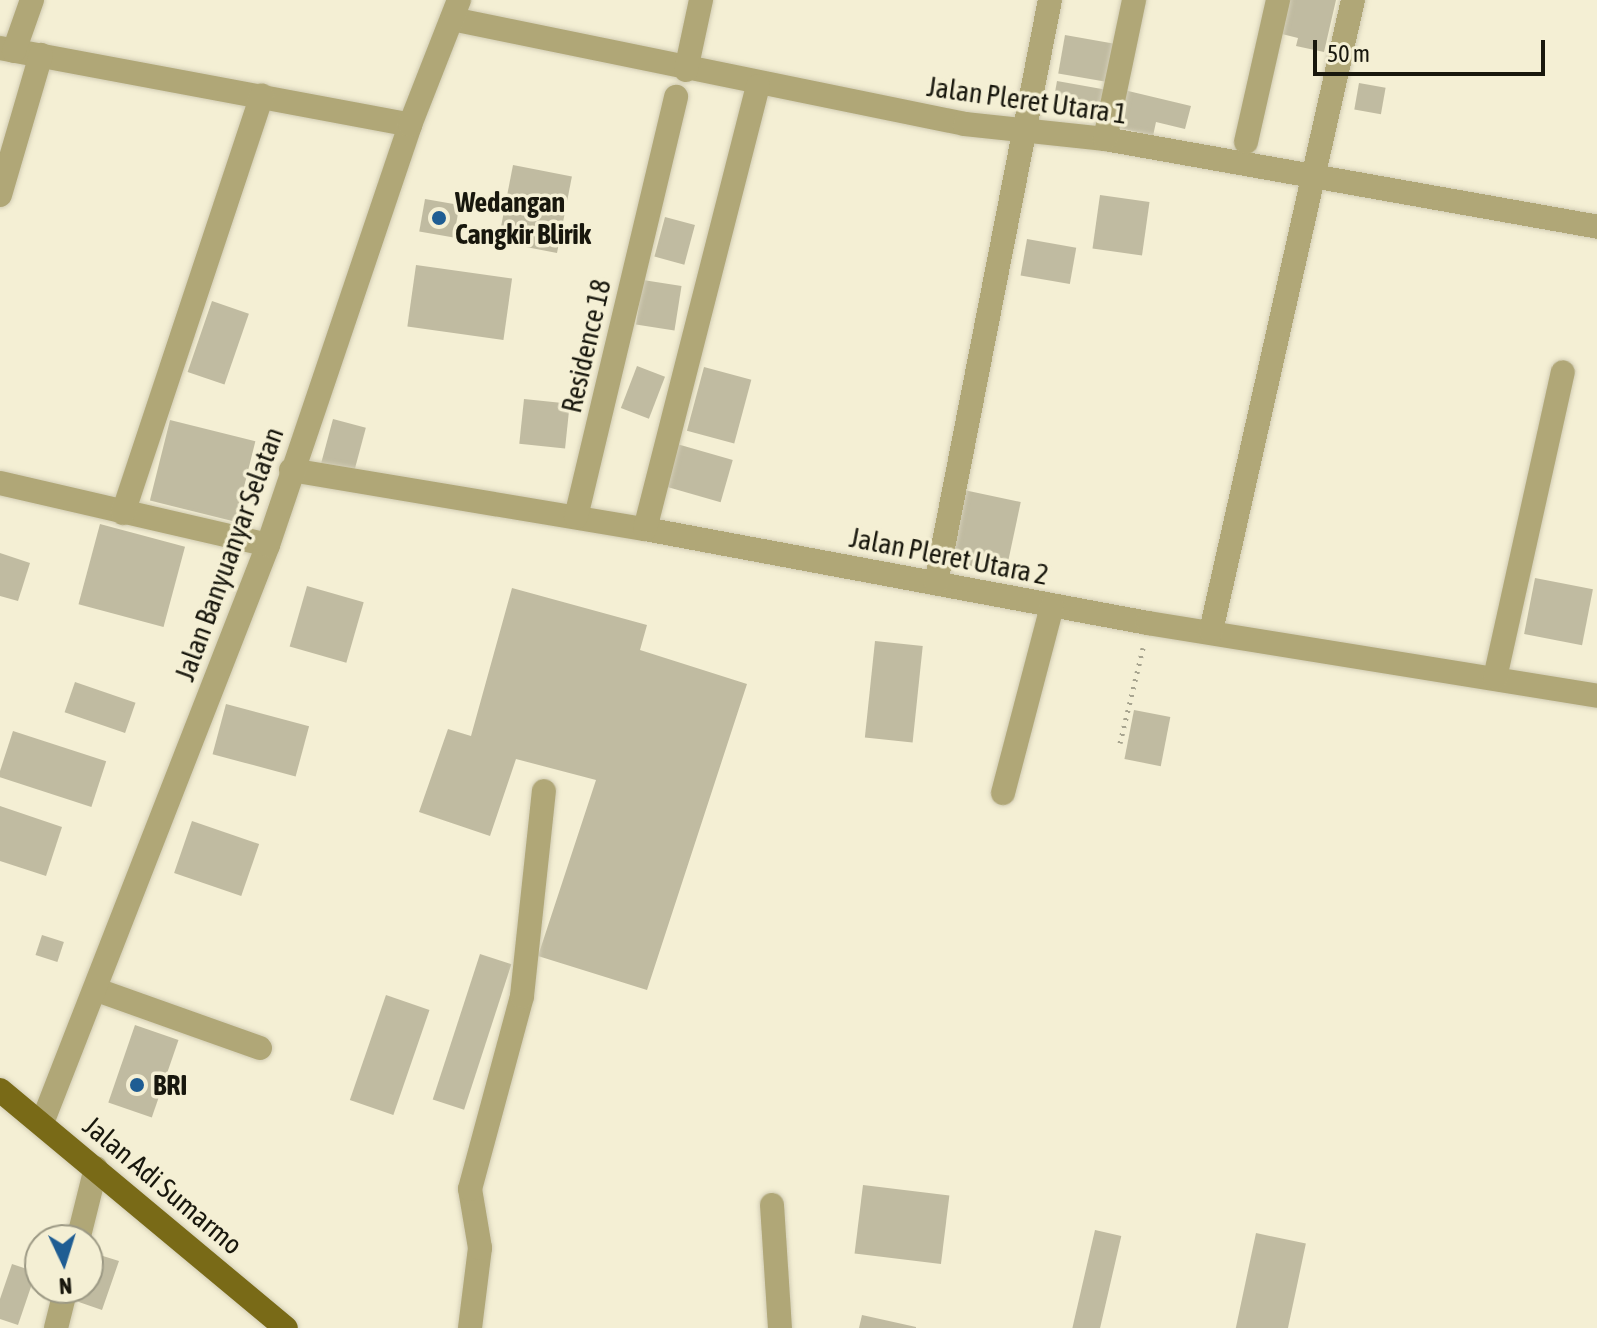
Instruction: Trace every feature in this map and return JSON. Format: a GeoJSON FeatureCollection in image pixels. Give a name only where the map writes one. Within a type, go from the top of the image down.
{"type":"FeatureCollection","features":[{"type":"Feature","properties":{"kind":"main road","name":"Jalan Adi Sumarmo"},"geometry":{"type":"LineString","coordinates":[[0,1090],[286,1328]]}},
{"type":"Feature","properties":{"kind":"street"},"geometry":{"type":"LineString","coordinates":[[32,0],[7,50],[410,125]]}},
{"type":"Feature","properties":{"kind":"street"},"geometry":{"type":"LineString","coordinates":[[686,70],[701,0]]}},
{"type":"Feature","properties":{"kind":"street"},"geometry":{"type":"LineString","coordinates":[[936,583],[1050,0]]}},
{"type":"Feature","properties":{"kind":"street"},"geometry":{"type":"LineString","coordinates":[[1105,139],[1134,0]]}},
{"type":"Feature","properties":{"kind":"street"},"geometry":{"type":"LineString","coordinates":[[1246,142],[1278,0]]}},
{"type":"Feature","properties":{"kind":"street"},"geometry":{"type":"LineString","coordinates":[[1211,631],[1353,0]]}},
{"type":"Feature","properties":{"kind":"street","name":"Jalan Pleret Utara 1"},"geometry":{"type":"LineString","coordinates":[[456,10],[758,86],[965,124],[1026,127],[1105,139],[1313,179],[1597,227]]}},
{"type":"Feature","properties":{"kind":"street","name":"Jalan Banyuanyar Selatan"},"geometry":{"type":"LineString","coordinates":[[42,1123],[97,990],[268,545],[410,125],[456,10]]}},
{"type":"Feature","properties":{"kind":"street"},"geometry":{"type":"LineString","coordinates":[[0,195],[41,55]]}},
{"type":"Feature","properties":{"kind":"street"},"geometry":{"type":"LineString","coordinates":[[645,529],[758,86]]}},
{"type":"Feature","properties":{"kind":"street"},"geometry":{"type":"LineString","coordinates":[[123,513],[262,96]]}},
{"type":"Feature","properties":{"kind":"street","name":"Residence 18"},"geometry":{"type":"LineString","coordinates":[[576,517],[676,97]]}},
{"type":"Feature","properties":{"kind":"street"},"geometry":{"type":"LineString","coordinates":[[1495,678],[1563,372]]}},
{"type":"Feature","properties":{"kind":"street","name":"Jalan Pleret Utara 2"},"geometry":{"type":"LineString","coordinates":[[291,470],[645,529],[1148,623],[1597,696]]}},
{"type":"Feature","properties":{"kind":"street"},"geometry":{"type":"LineString","coordinates":[[0,483],[268,545]]}},
{"type":"Feature","properties":{"kind":"street"},"geometry":{"type":"LineString","coordinates":[[1003,793],[1052,606]]}},
{"type":"Feature","properties":{"kind":"street"},"geometry":{"type":"LineString","coordinates":[[470,1328],[480,1248],[470,1189],[522,996],[544,791]]}},
{"type":"Feature","properties":{"kind":"street"},"geometry":{"type":"LineString","coordinates":[[97,990],[260,1048]]}},
{"type":"Feature","properties":{"kind":"street"},"geometry":{"type":"LineString","coordinates":[[82,1224],[96,1168]]}},
{"type":"Feature","properties":{"kind":"street"},"geometry":{"type":"LineString","coordinates":[[772,1205],[780,1328]]}},
{"type":"Feature","properties":{"kind":"street"},"geometry":{"type":"LineString","coordinates":[[56,1328],[62,1304]]}},
{"type":"Feature","properties":{"kind":"path"},"geometry":{"type":"LineString","coordinates":[[1120,743],[1148,623]]}},
{"type":"Feature","properties":{"kind":"building"},"geometry":{"type":"Polygon","coordinates":[[[1285,0],[1336,0],[1324,52],[1296,46],[1298,38],[1278,33],[1285,0]]]}},
{"type":"Feature","properties":{"kind":"building"},"geometry":{"type":"Polygon","coordinates":[[[1065,35],[1117,44],[1110,83],[1058,73],[1065,35]]]}},
{"type":"Feature","properties":{"kind":"building"},"geometry":{"type":"Polygon","coordinates":[[[1057,81],[1103,89],[1098,120],[1052,112],[1057,81]]]}},
{"type":"Feature","properties":{"kind":"building"},"geometry":{"type":"Polygon","coordinates":[[[1359,83],[1386,88],[1381,114],[1354,110],[1359,83]]]}},
{"type":"Feature","properties":{"kind":"building"},"geometry":{"type":"Polygon","coordinates":[[[1124,90],[1191,106],[1185,129],[1156,122],[1153,136],[1116,127],[1124,90]]]}},
{"type":"Feature","properties":{"kind":"building"},"geometry":{"type":"Polygon","coordinates":[[[513,165],[572,176],[557,253],[498,242],[513,165]]]}},
{"type":"Feature","properties":{"kind":"building"},"geometry":{"type":"Polygon","coordinates":[[[1100,195],[1150,202],[1142,255],[1092,248],[1100,195]]]}},
{"type":"Feature","properties":{"kind":"building","name":"Wedangan Cangkir Blirik"},"geometry":{"type":"Polygon","coordinates":[[[425,199],[459,205],[454,238],[419,231],[425,199]]]}},
{"type":"Feature","properties":{"kind":"building"},"geometry":{"type":"Polygon","coordinates":[[[665,217],[695,225],[684,265],[654,257],[665,217]]]}},
{"type":"Feature","properties":{"kind":"building"},"geometry":{"type":"Polygon","coordinates":[[[1027,239],[1076,248],[1070,284],[1021,275],[1027,239]]]}},
{"type":"Feature","properties":{"kind":"building"},"geometry":{"type":"Polygon","coordinates":[[[416,265],[512,278],[503,340],[407,326],[416,265]]]}},
{"type":"Feature","properties":{"kind":"building"},"geometry":{"type":"Polygon","coordinates":[[[643,280],[682,286],[674,331],[636,324],[643,280]]]}},
{"type":"Feature","properties":{"kind":"building"},"geometry":{"type":"Polygon","coordinates":[[[212,301],[249,314],[224,385],[188,372],[212,301]]]}},
{"type":"Feature","properties":{"kind":"building"},"geometry":{"type":"Polygon","coordinates":[[[637,366],[665,377],[649,419],[621,408],[637,366]]]}},
{"type":"Feature","properties":{"kind":"building"},"geometry":{"type":"Polygon","coordinates":[[[704,367],[751,380],[734,443],[687,431],[704,367]]]}},
{"type":"Feature","properties":{"kind":"building"},"geometry":{"type":"Polygon","coordinates":[[[524,399],[570,404],[565,449],[519,444],[524,399]]]}},
{"type":"Feature","properties":{"kind":"building"},"geometry":{"type":"Polygon","coordinates":[[[333,419],[366,428],[353,474],[321,465],[333,419]]]}},
{"type":"Feature","properties":{"kind":"building"},"geometry":{"type":"Polygon","coordinates":[[[170,420],[255,441],[235,522],[150,501],[170,420]]]}},
{"type":"Feature","properties":{"kind":"building"},"geometry":{"type":"Polygon","coordinates":[[[677,444],[733,460],[721,502],[665,486],[677,444]]]}},
{"type":"Feature","properties":{"kind":"building"},"geometry":{"type":"Polygon","coordinates":[[[964,490],[1021,502],[1006,573],[949,561],[964,490]]]}},
{"type":"Feature","properties":{"kind":"building"},"geometry":{"type":"Polygon","coordinates":[[[100,524],[185,547],[164,627],[79,604],[100,524]]]}},
{"type":"Feature","properties":{"kind":"building"},"geometry":{"type":"Polygon","coordinates":[[[0,553],[30,563],[18,601],[0,596],[0,553]]]}},
{"type":"Feature","properties":{"kind":"building"},"geometry":{"type":"Polygon","coordinates":[[[1535,578],[1593,589],[1582,645],[1524,634],[1535,578]]]}},
{"type":"Feature","properties":{"kind":"building"},"geometry":{"type":"Polygon","coordinates":[[[307,586],[364,602],[346,663],[290,647],[307,586]]]}},
{"type":"Feature","properties":{"kind":"building"},"geometry":{"type":"Polygon","coordinates":[[[512,588],[647,625],[640,650],[747,684],[647,990],[538,956],[596,780],[516,759],[490,836],[419,812],[448,729],[471,736],[512,588]]]}},
{"type":"Feature","properties":{"kind":"building"},"geometry":{"type":"Polygon","coordinates":[[[875,641],[923,646],[913,742],[865,737],[875,641]]]}},
{"type":"Feature","properties":{"kind":"building"},"geometry":{"type":"Polygon","coordinates":[[[75,682],[136,703],[125,733],[65,712],[75,682]]]}},
{"type":"Feature","properties":{"kind":"building"},"geometry":{"type":"Polygon","coordinates":[[[226,704],[309,726],[296,776],[213,754],[226,704]]]}},
{"type":"Feature","properties":{"kind":"building"},"geometry":{"type":"Polygon","coordinates":[[[1134,710],[1170,717],[1161,766],[1124,759],[1134,710]]]}},
{"type":"Feature","properties":{"kind":"building"},"geometry":{"type":"Polygon","coordinates":[[[13,731],[106,761],[91,807],[0,777],[13,731]]]}},
{"type":"Feature","properties":{"kind":"building"},"geometry":{"type":"Polygon","coordinates":[[[0,806],[62,827],[46,876],[0,861],[0,806]]]}},
{"type":"Feature","properties":{"kind":"building"},"geometry":{"type":"Polygon","coordinates":[[[192,821],[259,844],[241,896],[174,873],[192,821]]]}},
{"type":"Feature","properties":{"kind":"building"},"geometry":{"type":"Polygon","coordinates":[[[42,935],[64,942],[57,962],[36,955],[42,935]]]}},
{"type":"Feature","properties":{"kind":"building"},"geometry":{"type":"Polygon","coordinates":[[[480,954],[511,964],[464,1110],[433,1100],[480,954]]]}},
{"type":"Feature","properties":{"kind":"building"},"geometry":{"type":"Polygon","coordinates":[[[386,995],[429,1010],[393,1115],[350,1100],[386,995]]]}},
{"type":"Feature","properties":{"kind":"building"},"geometry":{"type":"Polygon","coordinates":[[[135,1025],[178,1040],[152,1118],[108,1103],[135,1025]]]}},
{"type":"Feature","properties":{"kind":"building"},"geometry":{"type":"Polygon","coordinates":[[[863,1185],[949,1196],[941,1264],[855,1253],[863,1185]]]}},
{"type":"Feature","properties":{"kind":"building"},"geometry":{"type":"Polygon","coordinates":[[[1095,1230],[1121,1236],[1100,1328],[1072,1328],[1095,1230]]]}},
{"type":"Feature","properties":{"kind":"building"},"geometry":{"type":"Polygon","coordinates":[[[1256,1233],[1306,1244],[1288,1328],[1236,1328],[1256,1233]]]}},
{"type":"Feature","properties":{"kind":"building"},"geometry":{"type":"Polygon","coordinates":[[[104,1256],[119,1261],[102,1310],[85,1304],[104,1304],[104,1256]]]}},
{"type":"Feature","properties":{"kind":"building"},"geometry":{"type":"Polygon","coordinates":[[[12,1264],[24,1268],[25,1304],[18,1325],[0,1319],[0,1299],[12,1264]]]}},
{"type":"Feature","properties":{"kind":"building"},"geometry":{"type":"Polygon","coordinates":[[[862,1315],[916,1327],[916,1328],[859,1328],[862,1315]]]}},
{"type":"Feature","properties":{"kind":"place","name":"Wedangan Cangkir Blirik"},"geometry":{"type":"Point","coordinates":[439,218]}},
{"type":"Feature","properties":{"kind":"place","name":"BRI"},"geometry":{"type":"Point","coordinates":[137,1085]}}]}
